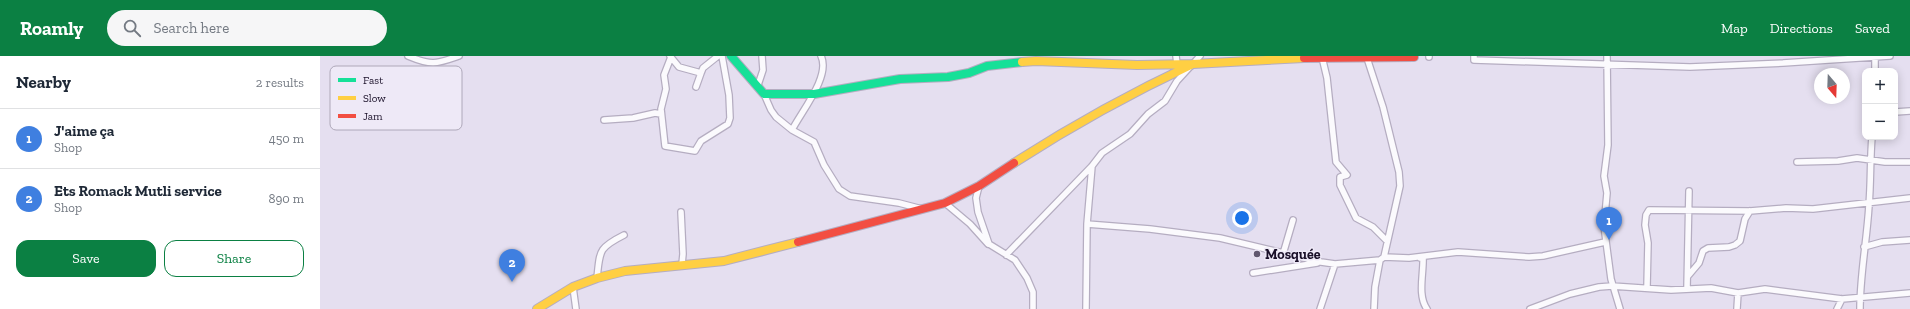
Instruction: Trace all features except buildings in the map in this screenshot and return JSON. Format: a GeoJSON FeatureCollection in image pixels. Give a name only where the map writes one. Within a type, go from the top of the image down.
{"type":"FeatureCollection","features":[{"type":"Feature","properties":{"kind":"street"},"geometry":{"type":"LineString","coordinates":[[408,56],[428,64],[435,64],[459,56]]}},
{"type":"Feature","properties":{"kind":"street"},"geometry":{"type":"LineString","coordinates":[[696,86],[703,68],[718,56]]}},
{"type":"Feature","properties":{"kind":"street"},"geometry":{"type":"LineString","coordinates":[[701,73],[679,66],[670,57],[664,75],[666,89],[661,114],[665,146],[692,152],[701,141],[725,127],[730,118],[730,103],[727,76],[722,56]]}},
{"type":"Feature","properties":{"kind":"street"},"geometry":{"type":"LineString","coordinates":[[731,56],[758,85],[771,110],[780,120],[792,130],[814,142],[839,189],[846,194],[872,200],[899,203],[925,210]]}},
{"type":"Feature","properties":{"kind":"street"},"geometry":{"type":"LineString","coordinates":[[758,85],[762,70],[762,56]]}},
{"type":"Feature","properties":{"kind":"street"},"geometry":{"type":"LineString","coordinates":[[792,130],[814,94],[824,68],[821,56]]}},
{"type":"Feature","properties":{"kind":"street"},"geometry":{"type":"LineString","coordinates":[[1006,255],[1092,166],[1102,153],[1130,134],[1148,114],[1165,101],[1177,81],[1200,56]]}},
{"type":"Feature","properties":{"kind":"street"},"geometry":{"type":"LineString","coordinates":[[1474,56],[1474,60],[1517,59],[1690,67],[1890,56]]}},
{"type":"Feature","properties":{"kind":"street"},"geometry":{"type":"LineString","coordinates":[[1607,56],[1608,145],[1604,176],[1607,193],[1604,221],[1605,242],[1612,286],[1620,309]]}},
{"type":"Feature","properties":{"kind":"street"},"geometry":{"type":"LineString","coordinates":[[764,94],[772,96],[814,94],[900,79],[948,77],[969,73],[987,66],[1036,61],[1137,65],[1176,60],[1193,64],[1322,57],[1414,57]]}},
{"type":"Feature","properties":{"kind":"street"},"geometry":{"type":"LineString","coordinates":[[1322,57],[1327,78],[1336,162],[1347,175],[1340,177],[1340,185],[1356,218],[1373,227],[1387,241]]}},
{"type":"Feature","properties":{"kind":"street"},"geometry":{"type":"LineString","coordinates":[[1875,57],[1875,68]]}},
{"type":"Feature","properties":{"kind":"street"},"geometry":{"type":"LineString","coordinates":[[1367,58],[1384,112],[1399,168],[1400,186],[1375,287],[1374,309]]}},
{"type":"Feature","properties":{"kind":"street"},"geometry":{"type":"LineString","coordinates":[[537,309],[573,287],[597,278],[625,271],[682,264],[699,264],[724,260],[795,243],[876,220],[925,210],[979,186],[1065,130],[1128,95],[1193,64]]}},
{"type":"Feature","properties":{"kind":"street"},"geometry":{"type":"LineString","coordinates":[[1898,112],[1910,112]]}},
{"type":"Feature","properties":{"kind":"street"},"geometry":{"type":"LineString","coordinates":[[604,120],[632,118],[655,113],[661,114]]}},
{"type":"Feature","properties":{"kind":"street"},"geometry":{"type":"LineString","coordinates":[[1860,309],[1864,247],[1869,204],[1872,140]]}},
{"type":"Feature","properties":{"kind":"street"},"geometry":{"type":"LineString","coordinates":[[1797,162],[1838,161],[1857,158],[1885,162],[1910,162]]}},
{"type":"Feature","properties":{"kind":"street"},"geometry":{"type":"LineString","coordinates":[[1086,309],[1087,224],[1092,166]]}},
{"type":"Feature","properties":{"kind":"street"},"geometry":{"type":"LineString","coordinates":[[979,186],[976,198],[978,212],[989,244]]}},
{"type":"Feature","properties":{"kind":"street"},"geometry":{"type":"LineString","coordinates":[[1688,288],[1689,191]]}},
{"type":"Feature","properties":{"kind":"street"},"geometry":{"type":"LineString","coordinates":[[1647,287],[1646,215],[1649,210],[1750,211],[1786,208],[1818,209],[1910,198]]}},
{"type":"Feature","properties":{"kind":"street"},"geometry":{"type":"LineString","coordinates":[[945,202],[970,224],[989,244],[1015,260],[1028,278],[1033,292],[1033,309]]}},
{"type":"Feature","properties":{"kind":"street"},"geometry":{"type":"LineString","coordinates":[[1688,276],[1699,263],[1703,252],[1708,248],[1729,247],[1740,241],[1745,219],[1750,211]]}},
{"type":"Feature","properties":{"kind":"street"},"geometry":{"type":"LineString","coordinates":[[681,212],[682,264]]}},
{"type":"Feature","properties":{"kind":"street"},"geometry":{"type":"LineString","coordinates":[[1283,254],[1294,220]]}},
{"type":"Feature","properties":{"kind":"street"},"geometry":{"type":"LineString","coordinates":[[1087,224],[1150,229],[1220,238],[1283,254],[1335,264],[1382,258],[1423,257],[1424,270],[1422,294],[1427,309]]}},
{"type":"Feature","properties":{"kind":"street"},"geometry":{"type":"LineString","coordinates":[[597,278],[602,248],[624,236]]}},
{"type":"Feature","properties":{"kind":"street"},"geometry":{"type":"LineString","coordinates":[[1864,247],[1882,242],[1910,240]]}},
{"type":"Feature","properties":{"kind":"street"},"geometry":{"type":"LineString","coordinates":[[1410,258],[1458,252],[1530,257],[1543,256],[1605,242]]}},
{"type":"Feature","properties":{"kind":"street"},"geometry":{"type":"LineString","coordinates":[[1253,273],[1321,262]]}},
{"type":"Feature","properties":{"kind":"street"},"geometry":{"type":"LineString","coordinates":[[1320,309],[1335,264]]}},
{"type":"Feature","properties":{"kind":"street"},"geometry":{"type":"LineString","coordinates":[[1530,309],[1570,294],[1599,286],[1647,287],[1671,290],[1711,288],[1738,293],[1765,289],[1842,299],[1910,293]]}},
{"type":"Feature","properties":{"kind":"street"},"geometry":{"type":"LineString","coordinates":[[573,287],[576,309]]}},
{"type":"Feature","properties":{"kind":"street"},"geometry":{"type":"LineString","coordinates":[[1737,309],[1738,293]]}},
{"type":"Feature","properties":{"kind":"street"},"geometry":{"type":"LineString","coordinates":[[1837,309],[1842,299]]}},
{"type":"Feature","properties":{"kind":"traffic: fast"},"geometry":{"type":"LineString","coordinates":[[731,56],[764,94],[814,94],[900,79],[948,77],[969,73],[987,66],[1022,62]]}},
{"type":"Feature","properties":{"kind":"traffic: slow"},"geometry":{"type":"LineString","coordinates":[[1022,62],[1036,61],[1137,65],[1193,64],[1304,58]]}},
{"type":"Feature","properties":{"kind":"traffic: slow"},"geometry":{"type":"LineString","coordinates":[[1014,163],[1102,110],[1193,64]]}},
{"type":"Feature","properties":{"kind":"traffic: slow"},"geometry":{"type":"LineString","coordinates":[[537,309],[573,287],[597,278],[625,271],[724,261],[798,242]]}},
{"type":"Feature","properties":{"kind":"traffic: jam"},"geometry":{"type":"LineString","coordinates":[[1304,58],[1414,57]]}},
{"type":"Feature","properties":{"kind":"traffic: jam"},"geometry":{"type":"LineString","coordinates":[[798,242],[945,203],[979,186],[1014,163]]}},
{"type":"Feature","properties":{"kind":"place","name":"J'aime ça"},"geometry":{"type":"Point","coordinates":[1609,240]}},
{"type":"Feature","properties":{"kind":"place","name":"Mosquée"},"geometry":{"type":"Point","coordinates":[1257,254]}},
{"type":"Feature","properties":{"kind":"place","name":"Ets Romack Mutli service"},"geometry":{"type":"Point","coordinates":[512,282]}}]}
